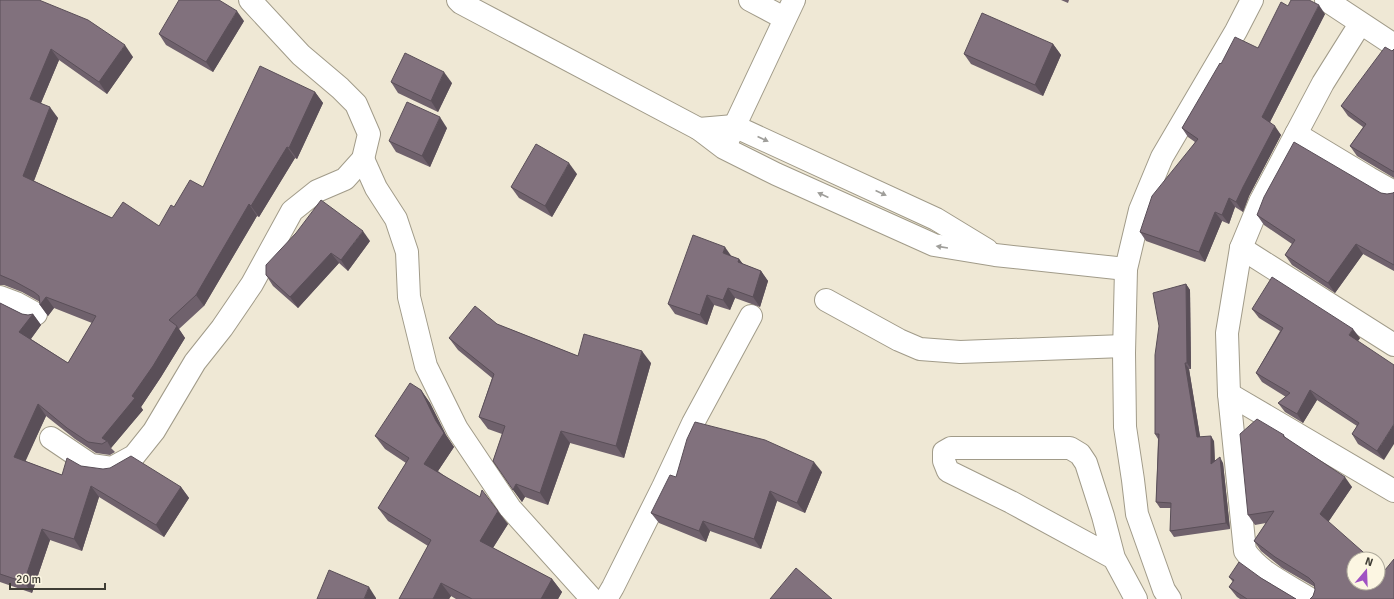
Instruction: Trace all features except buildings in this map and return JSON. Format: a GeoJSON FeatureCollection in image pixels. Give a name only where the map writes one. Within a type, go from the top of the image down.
{"type":"FeatureCollection","features":[{"type":"Feature","properties":{"kind":"street"},"geometry":{"type":"LineString","coordinates":[[51,438],[91,465],[112,468],[134,456],[154,431],[195,362],[222,328],[252,284],[292,211],[317,191],[345,179],[363,159],[369,134],[356,104],[340,88],[301,55],[250,0]]}},
{"type":"Feature","properties":{"kind":"street"},"geometry":{"type":"LineString","coordinates":[[458,0],[461,3],[699,129],[724,148],[783,177],[934,245],[995,255],[1126,269]]}},
{"type":"Feature","properties":{"kind":"street"},"geometry":{"type":"LineString","coordinates":[[724,148],[789,9],[750,0]]}},
{"type":"Feature","properties":{"kind":"street"},"geometry":{"type":"LineString","coordinates":[[1170,599],[1164,590],[1137,514],[1125,427],[1124,346],[1126,269],[1140,210],[1162,157],[1236,31],[1252,0]]}},
{"type":"Feature","properties":{"kind":"street"},"geometry":{"type":"LineString","coordinates":[[1326,0],[1360,24],[1394,45]]}},
{"type":"Feature","properties":{"kind":"street"},"geometry":{"type":"LineString","coordinates":[[1310,599],[1264,570],[1245,552],[1229,394],[1228,333],[1241,248],[1260,202],[1323,83],[1360,24]]}},
{"type":"Feature","properties":{"kind":"street"},"geometry":{"type":"LineString","coordinates":[[699,129],[734,126],[936,219],[995,255]]}},
{"type":"Feature","properties":{"kind":"street"},"geometry":{"type":"LineString","coordinates":[[1296,134],[1394,192]]}},
{"type":"Feature","properties":{"kind":"street"},"geometry":{"type":"LineString","coordinates":[[363,159],[376,188],[396,219],[407,252],[409,297],[426,366],[457,429],[510,508],[592,599]]}},
{"type":"Feature","properties":{"kind":"street"},"geometry":{"type":"LineString","coordinates":[[1241,248],[1394,345]]}},
{"type":"Feature","properties":{"kind":"street"},"geometry":{"type":"LineString","coordinates":[[0,297],[16,303],[36,314]]}},
{"type":"Feature","properties":{"kind":"street"},"geometry":{"type":"LineString","coordinates":[[826,300],[899,340],[920,349],[960,352],[1124,346]]}},
{"type":"Feature","properties":{"kind":"street"},"geometry":{"type":"LineString","coordinates":[[606,599],[616,582],[663,487],[693,423],[751,316]]}},
{"type":"Feature","properties":{"kind":"street"},"geometry":{"type":"LineString","coordinates":[[1229,394],[1394,491]]}},
{"type":"Feature","properties":{"kind":"street"},"geometry":{"type":"LineString","coordinates":[[1114,558],[1011,502],[948,471],[944,461],[944,452],[951,448],[1070,448],[1080,454],[1086,463],[1103,516],[1114,558],[1136,599]]}},
{"type":"Feature","properties":{"kind":"street"},"geometry":{"type":"LineString","coordinates":[[1103,516],[1137,514]]}}]}
